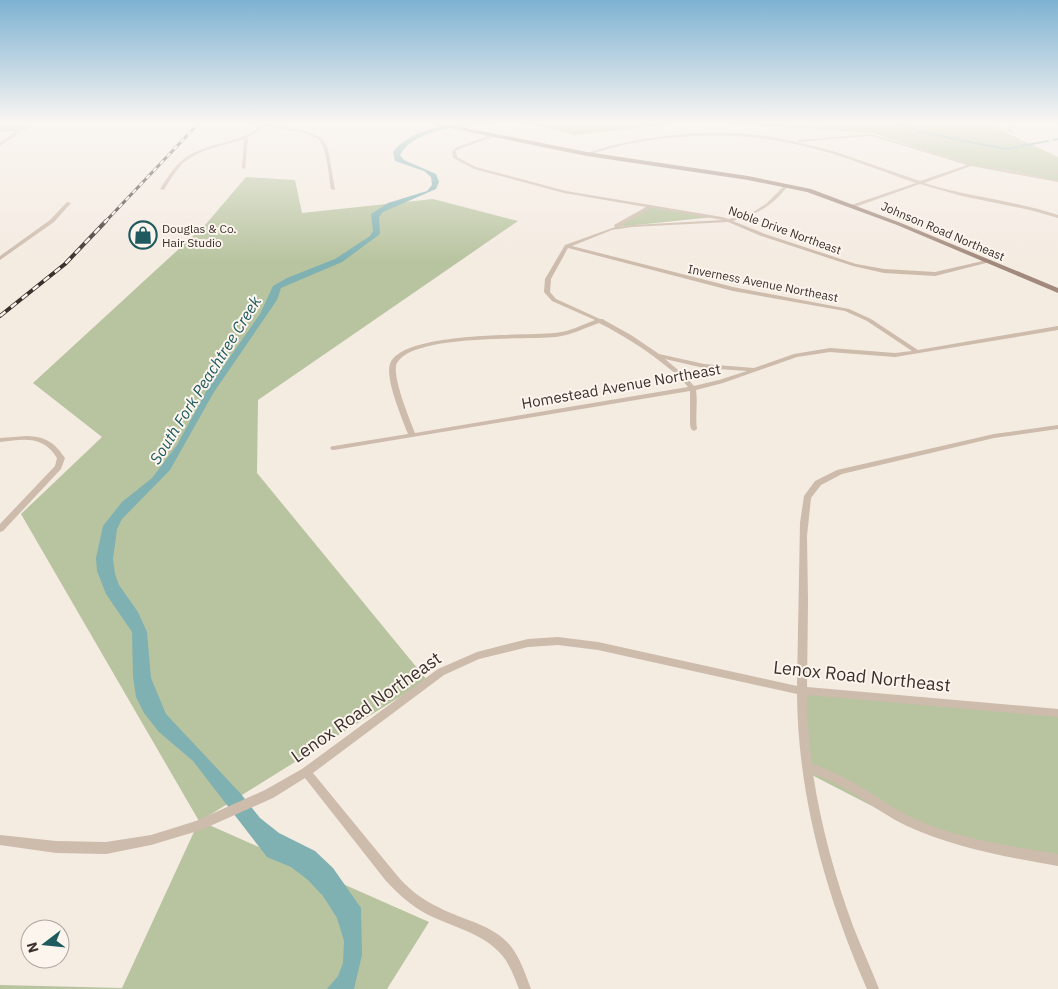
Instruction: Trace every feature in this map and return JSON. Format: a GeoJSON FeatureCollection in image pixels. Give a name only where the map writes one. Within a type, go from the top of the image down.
{"type":"FeatureCollection","features":[{"type":"Feature","properties":{"kind":"street"},"geometry":{"type":"LineString","coordinates":[[162,189],[177,169]]}},
{"type":"Feature","properties":{"kind":"street"},"geometry":{"type":"LineString","coordinates":[[329,169],[332,189]]}},
{"type":"Feature","properties":{"kind":"street","name":"Noble Drive Northeast"},"geometry":{"type":"LineString","coordinates":[[479,169],[514,180],[566,192],[722,218],[821,255],[884,271],[935,274],[987,262]]}},
{"type":"Feature","properties":{"kind":"street","name":"Johnson Road Northeast"},"geometry":{"type":"LineString","coordinates":[[684,169],[809,190],[853,206],[1058,292]]}},
{"type":"Feature","properties":{"kind":"street"},"geometry":{"type":"LineString","coordinates":[[877,169],[922,184],[972,197],[1038,210],[1058,217]]}},
{"type":"Feature","properties":{"kind":"street"},"geometry":{"type":"LineString","coordinates":[[853,206],[922,184],[960,169]]}},
{"type":"Feature","properties":{"kind":"street"},"geometry":{"type":"LineString","coordinates":[[994,169],[1058,181]]}},
{"type":"Feature","properties":{"kind":"street"},"geometry":{"type":"LineString","coordinates":[[1015,173],[1043,174],[1058,172]]}},
{"type":"Feature","properties":{"kind":"street"},"geometry":{"type":"LineString","coordinates":[[611,229],[632,226],[728,221],[769,206],[786,185]]}},
{"type":"Feature","properties":{"kind":"street"},"geometry":{"type":"LineString","coordinates":[[0,258],[52,220],[69,203]]}},
{"type":"Feature","properties":{"kind":"street"},"geometry":{"type":"LineString","coordinates":[[649,207],[611,229],[567,246],[548,279],[547,292],[554,300],[601,320],[658,356],[688,382],[692,389],[691,419],[694,429]]}},
{"type":"Feature","properties":{"kind":"street","name":"Inverness Avenue Northeast"},"geometry":{"type":"LineString","coordinates":[[567,246],[724,288],[847,310],[869,320],[917,352]]}},
{"type":"Feature","properties":{"kind":"street"},"geometry":{"type":"LineString","coordinates":[[412,435],[392,373],[394,362],[403,354],[466,338],[507,335],[535,336],[570,332],[601,320]]}},
{"type":"Feature","properties":{"kind":"street","name":"Homestead Avenue Northeast"},"geometry":{"type":"LineString","coordinates":[[334,448],[692,389],[721,382],[796,355],[830,350],[895,355],[1058,328]]}},
{"type":"Feature","properties":{"kind":"street"},"geometry":{"type":"LineString","coordinates":[[658,356],[704,366],[756,368]]}},
{"type":"Feature","properties":{"kind":"street"},"geometry":{"type":"LineString","coordinates":[[873,989],[856,952],[835,893],[819,831],[808,768],[802,691],[807,498],[818,483],[840,472],[946,446],[1011,433],[1058,427]]}},
{"type":"Feature","properties":{"kind":"street"},"geometry":{"type":"LineString","coordinates":[[0,440],[35,438],[46,441],[56,447],[61,458],[58,467],[0,529]]}},
{"type":"Feature","properties":{"kind":"street","name":"Lenox Road Northeast"},"geometry":{"type":"LineString","coordinates":[[0,840],[56,847],[106,848],[151,840],[205,822],[251,802],[306,772],[441,672],[477,656],[528,643],[558,641],[598,646],[802,691],[1058,713]]}},
{"type":"Feature","properties":{"kind":"street"},"geometry":{"type":"LineString","coordinates":[[808,768],[828,774],[910,823],[946,836],[983,846],[1058,860]]}},
{"type":"Feature","properties":{"kind":"street"},"geometry":{"type":"LineString","coordinates":[[306,772],[404,891],[431,910],[488,934],[504,947],[516,965],[525,989]]}},
{"type":"Feature","properties":{"kind":"green space"},"geometry":{"type":"Polygon","coordinates":[[[999,169],[1058,169],[1058,181],[999,169]]]}},
{"type":"Feature","properties":{"kind":"green space"},"geometry":{"type":"Polygon","coordinates":[[[246,177],[295,180],[302,213],[433,199],[518,221],[258,400],[257,473],[427,680],[200,821],[429,922],[387,989],[0,989],[0,985],[122,988],[199,821],[21,514],[102,437],[33,383],[206,224],[246,177]]]}},
{"type":"Feature","properties":{"kind":"green space"},"geometry":{"type":"Polygon","coordinates":[[[652,206],[713,217],[617,227],[652,206]]]}},
{"type":"Feature","properties":{"kind":"green space"},"geometry":{"type":"Polygon","coordinates":[[[804,689],[1058,714],[1058,862],[907,824],[804,771],[804,689]]]}},
{"type":"Feature","properties":{"kind":"water"},"geometry":{"type":"Polygon","coordinates":[[[419,169],[425,169],[436,174],[439,182],[436,189],[383,212],[379,217],[380,234],[342,262],[281,288],[277,300],[214,392],[170,470],[122,519],[117,529],[113,559],[119,585],[138,612],[147,632],[151,678],[166,714],[241,794],[260,818],[279,833],[315,851],[333,868],[361,908],[362,955],[354,989],[327,989],[338,976],[343,963],[344,941],[337,918],[323,896],[308,880],[291,867],[267,857],[193,761],[159,732],[144,713],[136,697],[133,677],[132,632],[106,594],[97,571],[96,558],[103,526],[122,502],[152,478],[177,445],[207,390],[260,314],[273,286],[287,278],[335,259],[370,236],[373,231],[371,214],[388,203],[427,191],[432,185],[431,177],[419,169]]]}},
{"type":"Feature","properties":{"kind":"railway"},"geometry":{"type":"LineString","coordinates":[[105,222],[155,169]]}},
{"type":"Feature","properties":{"kind":"railway"},"geometry":{"type":"LineString","coordinates":[[0,316],[65,264],[106,221]]}},
{"type":"Feature","properties":{"kind":"place","name":"Douglas & Co. Hair Studio"},"geometry":{"type":"Point","coordinates":[143,235]}},
{"type":"Feature","properties":{"kind":"water label","name":"South Fork Peachtree Creek"},"geometry":{"type":"Point","coordinates":[205,380]}}]}
